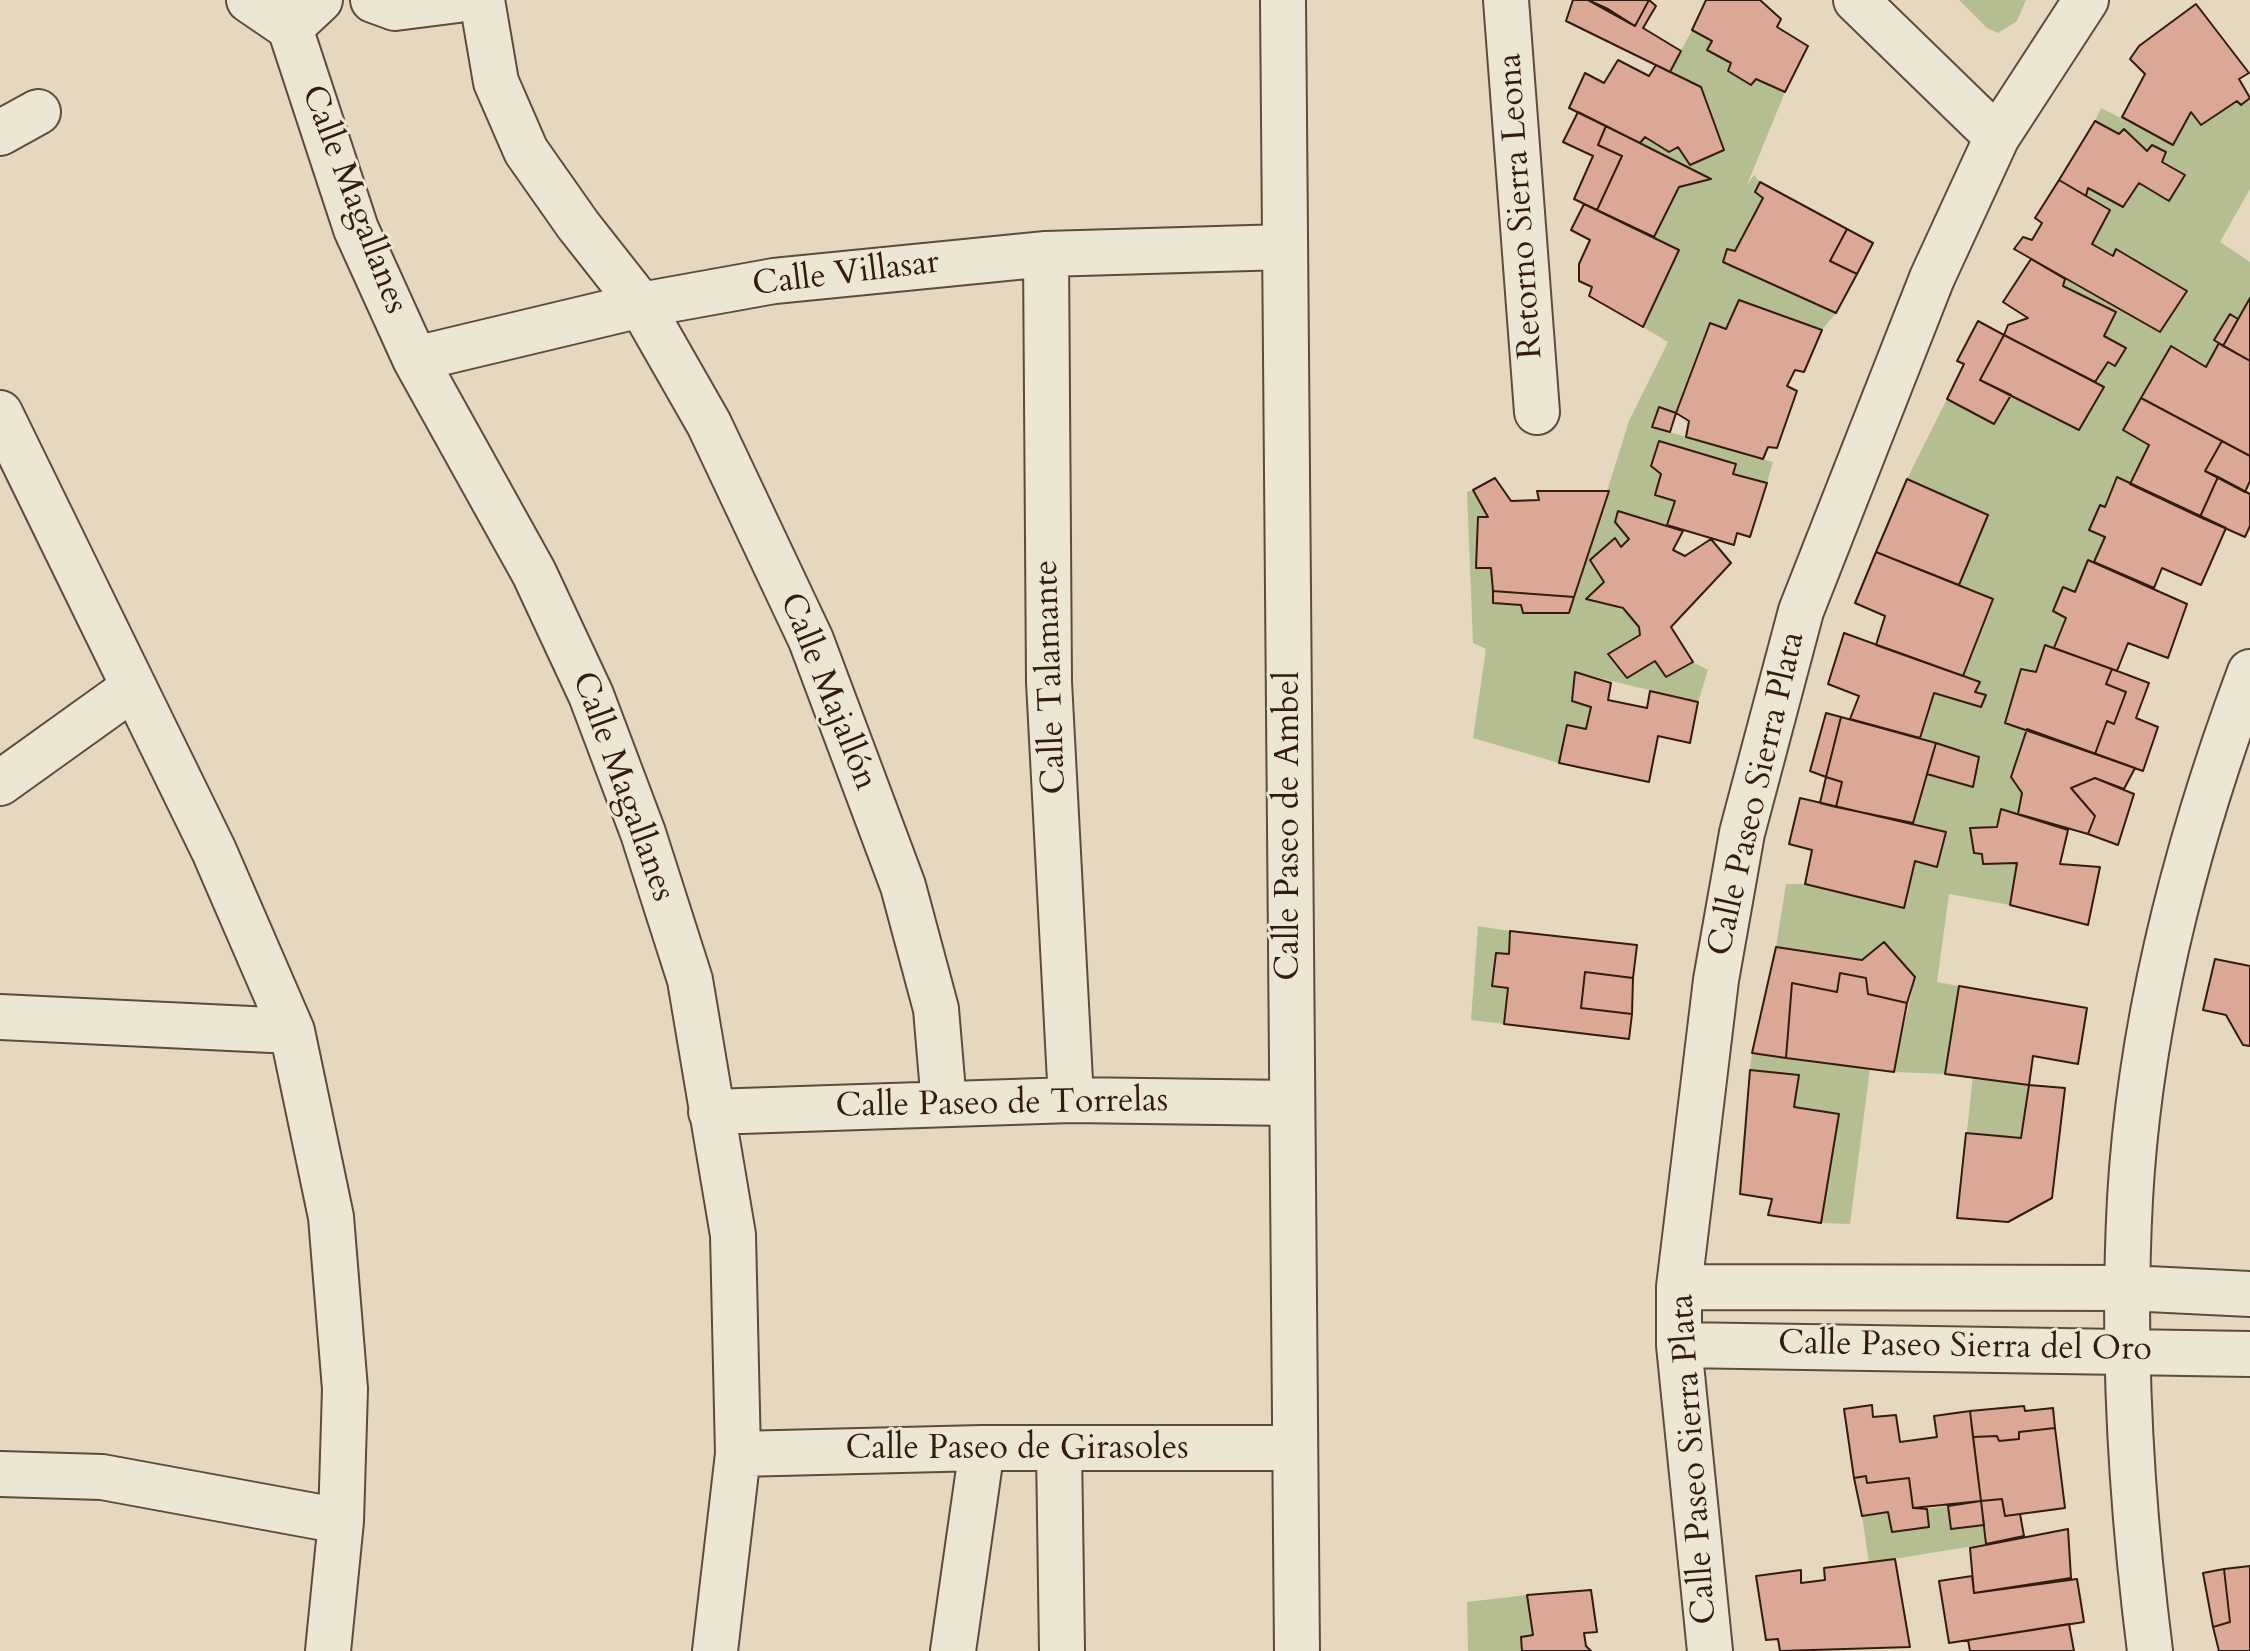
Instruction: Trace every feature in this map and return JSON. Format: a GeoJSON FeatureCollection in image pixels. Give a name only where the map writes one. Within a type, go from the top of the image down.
{"type":"FeatureCollection","features":[{"type":"Feature","properties":{"kind":"street","name":"Calle Magallanes"},"geometry":{"type":"LineString","coordinates":[[249,0],[305,14],[356,229],[415,359],[534,573],[591,695],[643,833],[690,980],[733,1235],[738,1454],[715,1651]]}},
{"type":"Feature","properties":{"kind":"street"},"geometry":{"type":"LineString","coordinates":[[373,0],[395,8],[458,0]]}},
{"type":"Feature","properties":{"kind":"street","name":"Calle Majallón"},"geometry":{"type":"LineString","coordinates":[[482,0],[496,82],[526,151],[578,225],[641,305],[709,424],[811,640],[903,886],[936,1009],[944,1104]]}},
{"type":"Feature","properties":{"kind":"street","name":"Calle Paseo de Ambel"},"geometry":{"type":"LineString","coordinates":[[1283,0],[1297,1651]]}},
{"type":"Feature","properties":{"kind":"street","name":"Retorno Sierra Leona"},"geometry":{"type":"LineString","coordinates":[[1506,0],[1537,412]]}},
{"type":"Feature","properties":{"kind":"street"},"geometry":{"type":"LineString","coordinates":[[1856,0],[1997,137]]}},
{"type":"Feature","properties":{"kind":"street","name":"Calle Paseo Sierra Plata"},"geometry":{"type":"LineString","coordinates":[[1710,1651],[1679,1345],[1679,1287],[1716,980],[1742,833],[1801,611],[1932,278],[1997,137],[2086,0]]}},
{"type":"Feature","properties":{"kind":"street"},"geometry":{"type":"LineString","coordinates":[[0,133],[38,112]]}},
{"type":"Feature","properties":{"kind":"street","name":"Calle Villasar"},"geometry":{"type":"LineString","coordinates":[[415,359],[641,305],[774,281],[1046,254],[1285,247]]}},
{"type":"Feature","properties":{"kind":"street","name":"Calle Talamante"},"geometry":{"type":"LineString","coordinates":[[1046,254],[1049,682],[1071,1100]]}},
{"type":"Feature","properties":{"kind":"street"},"geometry":{"type":"LineString","coordinates":[[0,413],[214,851],[292,1031],[331,1217],[345,1389],[341,1521],[328,1651]]}},
{"type":"Feature","properties":{"kind":"street"},"geometry":{"type":"LineString","coordinates":[[2150,1651],[2136,1543],[2128,1349],[2130,1197],[2146,1057],[2176,903],[2229,728],[2250,672]]}},
{"type":"Feature","properties":{"kind":"street"},"geometry":{"type":"LineString","coordinates":[[0,783],[134,687]]}},
{"type":"Feature","properties":{"kind":"street"},"geometry":{"type":"LineString","coordinates":[[0,1017],[292,1031]]}},
{"type":"Feature","properties":{"kind":"street","name":"Calle Paseo de Torrelas"},"geometry":{"type":"LineString","coordinates":[[711,1112],[1071,1100],[1292,1103]]}},
{"type":"Feature","properties":{"kind":"street","name":"Calle Paseo Sierra del Oro"},"geometry":{"type":"LineString","coordinates":[[1679,1287],[2128,1288],[2250,1294]]}},
{"type":"Feature","properties":{"kind":"street","name":"Calle Paseo Sierra del Oro"},"geometry":{"type":"LineString","coordinates":[[1679,1345],[2128,1349],[2250,1354]]}},
{"type":"Feature","properties":{"kind":"street"},"geometry":{"type":"LineString","coordinates":[[953,1651],[982,1448]]}},
{"type":"Feature","properties":{"kind":"street","name":"Calle Paseo de Girasoles"},"geometry":{"type":"LineString","coordinates":[[738,1454],[982,1448],[1295,1448]]}},
{"type":"Feature","properties":{"kind":"street"},"geometry":{"type":"LineString","coordinates":[[1059,1449],[1062,1651]]}},
{"type":"Feature","properties":{"kind":"street"},"geometry":{"type":"LineString","coordinates":[[0,1474],[102,1477],[341,1521]]}},
{"type":"Feature","properties":{"kind":"green space"},"geometry":{"type":"Polygon","coordinates":[[[1959,0],[2026,0],[2017,21],[1998,33],[1987,28],[1959,0]]]}},
{"type":"Feature","properties":{"kind":"green space"},"geometry":{"type":"Polygon","coordinates":[[[1692,30],[1712,41],[1708,50],[1731,63],[1728,71],[1750,85],[1756,79],[1785,92],[1747,185],[1754,175],[1760,182],[1756,192],[1763,198],[1735,251],[1723,262],[1836,313],[1822,330],[1739,300],[1726,329],[1710,324],[1676,413],[1659,407],[1652,427],[1773,462],[1767,483],[1733,474],[1661,474],[1655,495],[1675,501],[1667,525],[1618,511],[1615,522],[1629,539],[1621,547],[1615,538],[1591,560],[1604,582],[1587,599],[1621,609],[1638,625],[1640,635],[1608,655],[1627,678],[1655,661],[1666,677],[1693,662],[1708,670],[1698,702],[1575,672],[1572,701],[1591,707],[1586,729],[1567,725],[1559,763],[1473,738],[1486,649],[1473,643],[1467,492],[1473,490],[1488,517],[1478,518],[1476,567],[1491,568],[1493,602],[1569,613],[1629,421],[1668,342],[1643,327],[1679,250],[1654,237],[1679,187],[1710,179],[1640,143],[1645,137],[1669,152],[1678,147],[1690,165],[1724,150],[1701,87],[1670,72],[1692,30]]]}},
{"type":"Feature","properties":{"kind":"green space"},"geometry":{"type":"Polygon","coordinates":[[[2250,98],[2250,189],[2220,242],[2250,262],[2250,298],[2238,319],[2229,315],[2215,340],[2219,343],[2206,367],[2170,347],[2123,430],[2149,445],[2130,484],[2117,478],[2105,507],[2099,505],[2089,529],[2105,537],[2094,562],[2088,561],[2075,592],[2063,587],[2053,611],[2066,618],[2054,648],[2045,645],[2036,672],[2021,669],[2005,722],[2027,729],[2011,776],[2022,793],[2018,814],[2001,809],[1997,827],[1970,829],[1974,852],[2017,863],[2010,905],[1949,894],[1937,982],[1959,986],[1945,1074],[1894,1072],[1915,977],[1862,960],[1776,947],[1786,884],[1805,884],[1904,908],[1915,861],[1937,867],[1945,832],[1913,823],[1927,774],[1973,786],[1979,757],[1920,738],[1934,693],[1980,707],[1985,695],[1975,692],[1963,676],[1993,599],[1959,585],[1988,515],[1907,479],[1947,399],[1994,424],[2011,395],[2079,430],[2104,387],[2095,382],[2108,362],[2115,366],[2126,348],[2104,336],[2063,286],[2065,279],[2160,332],[2187,292],[2116,250],[2113,256],[2092,244],[2110,210],[2086,196],[2088,188],[2123,207],[2139,183],[2170,200],[2185,175],[2162,162],[2166,152],[2152,145],[2147,151],[2124,129],[2119,134],[2095,121],[2101,108],[2173,144],[2191,112],[2202,125],[2237,101],[2241,105],[2250,98]]]}},
{"type":"Feature","properties":{"kind":"green space"},"geometry":{"type":"Polygon","coordinates":[[[1478,926],[1510,931],[1509,954],[1492,986],[1508,988],[1504,1024],[1471,1020],[1478,926]]]}},
{"type":"Feature","properties":{"kind":"green space"},"geometry":{"type":"Polygon","coordinates":[[[1752,1053],[1870,1068],[1850,1224],[1821,1223],[1794,1107],[1798,1075],[1750,1070],[1752,1053]]]}},
{"type":"Feature","properties":{"kind":"green space"},"geometry":{"type":"Polygon","coordinates":[[[1973,1075],[2029,1085],[2021,1138],[1967,1132],[1973,1075]]]}},
{"type":"Feature","properties":{"kind":"green space"},"geometry":{"type":"Polygon","coordinates":[[[1948,1506],[1951,1529],[1984,1525],[1986,1544],[1869,1563],[1862,1516],[1888,1512],[1893,1532],[1929,1527],[1927,1509],[1948,1506]]]}},
{"type":"Feature","properties":{"kind":"green space"},"geometry":{"type":"Polygon","coordinates":[[[1527,1595],[1533,1635],[1521,1637],[1522,1651],[1468,1651],[1467,1602],[1527,1595]]]}},
{"type":"Feature","properties":{"kind":"building"},"geometry":{"type":"Polygon","coordinates":[[[1573,0],[1588,0],[1635,26],[1649,0],[1656,6],[1643,28],[1681,51],[1670,72],[1566,21],[1573,0]]]}},
{"type":"Feature","properties":{"kind":"building"},"geometry":{"type":"Polygon","coordinates":[[[1588,0],[1649,0],[1635,26],[1588,0]]]}},
{"type":"Feature","properties":{"kind":"building"},"geometry":{"type":"Polygon","coordinates":[[[1706,0],[1760,0],[1781,19],[1777,27],[1808,46],[1785,92],[1756,79],[1751,85],[1728,71],[1731,63],[1707,50],[1712,41],[1692,30],[1706,0]]]}},
{"type":"Feature","properties":{"kind":"building"},"geometry":{"type":"Polygon","coordinates":[[[2196,4],[2249,73],[2239,79],[2250,98],[2241,105],[2237,101],[2201,125],[2191,112],[2173,145],[2122,117],[2145,74],[2130,59],[2139,46],[2196,4]]]}},
{"type":"Feature","properties":{"kind":"building"},"geometry":{"type":"Polygon","coordinates":[[[1618,60],[1649,76],[1656,65],[1701,87],[1724,150],[1690,165],[1678,147],[1669,152],[1645,137],[1640,143],[1569,108],[1585,73],[1604,83],[1618,60]]]}},
{"type":"Feature","properties":{"kind":"building"},"geometry":{"type":"Polygon","coordinates":[[[1578,112],[1606,126],[1598,145],[1622,156],[1597,210],[1574,199],[1593,156],[1563,142],[1578,112]]]}},
{"type":"Feature","properties":{"kind":"building"},"geometry":{"type":"Polygon","coordinates":[[[2095,121],[2119,134],[2124,129],[2147,151],[2152,145],[2166,152],[2162,162],[2185,175],[2169,201],[2139,183],[2123,207],[2088,188],[2086,196],[2059,180],[2095,121]]]}},
{"type":"Feature","properties":{"kind":"building"},"geometry":{"type":"Polygon","coordinates":[[[1606,126],[1711,179],[1679,187],[1654,237],[1597,210],[1622,156],[1598,145],[1606,126]]]}},
{"type":"Feature","properties":{"kind":"building"},"geometry":{"type":"Polygon","coordinates":[[[2059,180],[2110,210],[2092,244],[2113,256],[2116,249],[2187,291],[2160,332],[2014,249],[2023,237],[2032,240],[2042,223],[2035,218],[2059,180]]]}},
{"type":"Feature","properties":{"kind":"building"},"geometry":{"type":"Polygon","coordinates":[[[1760,182],[1847,229],[1830,261],[1857,274],[1836,313],[1723,262],[1727,249],[1735,251],[1763,198],[1755,192],[1760,182]]]}},
{"type":"Feature","properties":{"kind":"building"},"geometry":{"type":"Polygon","coordinates":[[[1584,204],[1679,250],[1643,327],[1589,296],[1592,287],[1579,281],[1579,264],[1590,240],[1571,230],[1584,204]]]}},
{"type":"Feature","properties":{"kind":"building"},"geometry":{"type":"Polygon","coordinates":[[[1847,229],[1873,243],[1857,274],[1830,261],[1847,229]]]}},
{"type":"Feature","properties":{"kind":"building"},"geometry":{"type":"Polygon","coordinates":[[[2031,259],[2065,279],[2063,286],[2116,312],[2104,336],[2126,348],[2115,366],[2108,362],[2095,382],[2004,335],[2008,325],[2028,318],[2003,302],[2031,259]]]}},
{"type":"Feature","properties":{"kind":"building"},"geometry":{"type":"Polygon","coordinates":[[[2250,298],[2250,361],[2223,346],[2250,298]]]}},
{"type":"Feature","properties":{"kind":"building"},"geometry":{"type":"Polygon","coordinates":[[[1739,300],[1822,330],[1804,372],[1795,370],[1787,386],[1797,391],[1777,448],[1768,447],[1763,459],[1686,437],[1689,421],[1676,413],[1710,323],[1726,329],[1739,300]]]}},
{"type":"Feature","properties":{"kind":"building"},"geometry":{"type":"Polygon","coordinates":[[[2230,314],[2238,319],[2223,346],[2214,340],[2230,314]]]}},
{"type":"Feature","properties":{"kind":"building"},"geometry":{"type":"Polygon","coordinates":[[[1978,321],[2004,335],[1980,380],[2011,395],[1994,424],[1947,399],[1964,364],[1957,361],[1978,321]]]}},
{"type":"Feature","properties":{"kind":"building"},"geometry":{"type":"Polygon","coordinates":[[[2004,335],[2104,387],[2079,430],[1980,380],[2004,335]]]}},
{"type":"Feature","properties":{"kind":"building"},"geometry":{"type":"Polygon","coordinates":[[[2219,343],[2250,361],[2250,456],[2141,398],[2171,346],[2206,367],[2219,343]]]}},
{"type":"Feature","properties":{"kind":"building"},"geometry":{"type":"Polygon","coordinates":[[[2141,398],[2222,441],[2205,471],[2218,477],[2200,517],[2130,484],[2149,445],[2123,430],[2141,398]]]}},
{"type":"Feature","properties":{"kind":"building"},"geometry":{"type":"Polygon","coordinates":[[[1659,407],[1676,413],[1670,432],[1652,427],[1659,407]]]}},
{"type":"Feature","properties":{"kind":"building"},"geometry":{"type":"Polygon","coordinates":[[[1659,441],[1736,464],[1733,474],[1767,483],[1750,537],[1737,533],[1734,545],[1667,525],[1675,501],[1655,495],[1661,474],[1651,466],[1659,441]]]}},
{"type":"Feature","properties":{"kind":"building"},"geometry":{"type":"Polygon","coordinates":[[[2222,441],[2250,456],[2250,481],[2245,492],[2205,471],[2222,441]]]}},
{"type":"Feature","properties":{"kind":"building"},"geometry":{"type":"Polygon","coordinates":[[[2117,477],[2226,528],[2201,585],[2162,568],[2154,588],[2094,562],[2105,537],[2089,530],[2100,505],[2105,507],[2117,477]]]}},
{"type":"Feature","properties":{"kind":"building"},"geometry":{"type":"Polygon","coordinates":[[[2218,477],[2250,494],[2250,526],[2245,537],[2200,517],[2218,477]]]}},
{"type":"Feature","properties":{"kind":"building"},"geometry":{"type":"Polygon","coordinates":[[[1495,478],[1511,501],[1539,500],[1537,491],[1609,491],[1574,597],[1493,591],[1491,568],[1476,568],[1478,517],[1488,517],[1473,490],[1495,478]]]}},
{"type":"Feature","properties":{"kind":"building"},"geometry":{"type":"Polygon","coordinates":[[[1907,479],[1988,515],[1959,585],[1876,552],[1907,479]]]}},
{"type":"Feature","properties":{"kind":"building"},"geometry":{"type":"Polygon","coordinates":[[[1618,511],[1683,531],[1673,550],[1685,556],[1711,539],[1731,563],[1671,627],[1693,662],[1666,677],[1655,661],[1627,678],[1608,654],[1640,635],[1639,627],[1623,608],[1586,599],[1604,582],[1590,560],[1615,538],[1621,547],[1629,539],[1615,522],[1618,511]]]}},
{"type":"Feature","properties":{"kind":"building"},"geometry":{"type":"Polygon","coordinates":[[[1876,552],[1993,599],[1963,676],[1876,645],[1885,616],[1855,603],[1876,552]]]}},
{"type":"Feature","properties":{"kind":"building"},"geometry":{"type":"Polygon","coordinates":[[[2088,560],[2187,604],[2168,658],[2128,643],[2117,671],[2054,648],[2066,618],[2053,611],[2063,587],[2075,592],[2088,560]]]}},
{"type":"Feature","properties":{"kind":"building"},"geometry":{"type":"Polygon","coordinates":[[[1493,591],[1574,597],[1569,613],[1523,613],[1521,605],[1493,603],[1493,591]]]}},
{"type":"Feature","properties":{"kind":"building"},"geometry":{"type":"Polygon","coordinates":[[[1844,633],[1980,682],[1975,692],[1986,695],[1981,707],[1934,693],[1920,738],[1850,719],[1859,696],[1828,684],[1844,633]]]}},
{"type":"Feature","properties":{"kind":"building"},"geometry":{"type":"Polygon","coordinates":[[[2045,645],[2112,669],[2106,684],[2126,692],[2114,724],[2107,721],[2095,754],[2005,723],[2021,669],[2036,672],[2045,645]]]}},
{"type":"Feature","properties":{"kind":"building"},"geometry":{"type":"Polygon","coordinates":[[[2112,669],[2149,683],[2136,718],[2158,727],[2143,771],[2095,754],[2107,721],[2114,724],[2126,692],[2106,684],[2112,669]]]}},
{"type":"Feature","properties":{"kind":"building"},"geometry":{"type":"Polygon","coordinates":[[[1575,672],[1611,683],[1608,700],[1647,708],[1650,691],[1698,702],[1690,743],[1658,736],[1649,782],[1559,763],[1567,725],[1586,729],[1591,707],[1572,701],[1575,672]]]}},
{"type":"Feature","properties":{"kind":"building"},"geometry":{"type":"Polygon","coordinates":[[[1826,713],[1841,717],[1826,777],[1810,771],[1826,713]]]}},
{"type":"Feature","properties":{"kind":"building"},"geometry":{"type":"Polygon","coordinates":[[[1841,717],[1936,743],[1913,823],[1836,807],[1842,782],[1826,777],[1841,717]]]}},
{"type":"Feature","properties":{"kind":"building"},"geometry":{"type":"Polygon","coordinates":[[[2027,729],[2135,768],[2124,789],[2095,778],[2071,788],[2095,816],[2088,834],[2018,814],[2022,793],[2011,777],[2027,729]]]}},
{"type":"Feature","properties":{"kind":"building"},"geometry":{"type":"Polygon","coordinates":[[[1936,743],[1979,757],[1973,787],[1927,774],[1936,743]]]}},
{"type":"Feature","properties":{"kind":"building"},"geometry":{"type":"Polygon","coordinates":[[[1826,777],[1842,782],[1836,807],[1820,803],[1826,777]]]}},
{"type":"Feature","properties":{"kind":"building"},"geometry":{"type":"Polygon","coordinates":[[[2095,778],[2134,794],[2118,845],[2088,834],[2095,816],[2071,788],[2095,778]]]}},
{"type":"Feature","properties":{"kind":"building"},"geometry":{"type":"Polygon","coordinates":[[[1800,798],[1946,832],[1937,867],[1915,861],[1904,908],[1805,884],[1812,850],[1789,844],[1800,798]]]}},
{"type":"Feature","properties":{"kind":"building"},"geometry":{"type":"Polygon","coordinates":[[[2001,809],[2068,830],[2060,864],[2100,867],[2088,925],[2010,905],[2017,863],[1983,864],[1982,854],[1974,853],[1970,828],[1997,827],[2001,809]]]}},
{"type":"Feature","properties":{"kind":"building"},"geometry":{"type":"Polygon","coordinates":[[[1510,931],[1637,945],[1633,978],[1585,972],[1581,1008],[1632,1014],[1629,1039],[1504,1024],[1508,988],[1492,986],[1496,953],[1509,954],[1510,931]]]}},
{"type":"Feature","properties":{"kind":"building"},"geometry":{"type":"Polygon","coordinates":[[[1884,942],[1915,977],[1907,1003],[1868,994],[1866,978],[1840,973],[1837,992],[1792,983],[1786,1058],[1752,1053],[1776,947],[1862,960],[1884,942]]]}},
{"type":"Feature","properties":{"kind":"building"},"geometry":{"type":"Polygon","coordinates":[[[2215,959],[2250,966],[2250,1046],[2243,1045],[2226,1015],[2203,1010],[2215,959]]]}},
{"type":"Feature","properties":{"kind":"building"},"geometry":{"type":"Polygon","coordinates":[[[1585,972],[1633,978],[1632,1014],[1581,1008],[1585,972]]]}},
{"type":"Feature","properties":{"kind":"building"},"geometry":{"type":"Polygon","coordinates":[[[1840,973],[1866,978],[1868,994],[1907,1003],[1894,1072],[1786,1058],[1792,983],[1837,992],[1840,973]]]}},
{"type":"Feature","properties":{"kind":"building"},"geometry":{"type":"Polygon","coordinates":[[[1959,986],[2087,1008],[2078,1064],[2033,1056],[2029,1085],[1945,1074],[1959,986]]]}},
{"type":"Feature","properties":{"kind":"building"},"geometry":{"type":"Polygon","coordinates":[[[1750,1070],[1799,1075],[1794,1107],[1839,1114],[1821,1223],[1768,1215],[1772,1199],[1740,1194],[1750,1070]]]}},
{"type":"Feature","properties":{"kind":"building"},"geometry":{"type":"Polygon","coordinates":[[[2029,1085],[2065,1088],[2052,1198],[2008,1222],[1957,1218],[1966,1133],[2021,1138],[2029,1085]]]}},
{"type":"Feature","properties":{"kind":"building"},"geometry":{"type":"Polygon","coordinates":[[[1872,1405],[1873,1417],[1896,1415],[1900,1442],[1937,1437],[1934,1416],[1970,1411],[1981,1501],[1913,1508],[1909,1478],[1867,1483],[1866,1476],[1854,1478],[1844,1409],[1872,1405]]]}},
{"type":"Feature","properties":{"kind":"building"},"geometry":{"type":"Polygon","coordinates":[[[2024,1406],[2025,1411],[2053,1408],[2055,1428],[2019,1432],[2019,1439],[1999,1441],[1997,1436],[1973,1437],[1970,1411],[2024,1406]]]}},
{"type":"Feature","properties":{"kind":"building"},"geometry":{"type":"Polygon","coordinates":[[[2055,1428],[2065,1508],[2005,1516],[2002,1499],[1981,1501],[1973,1437],[1997,1436],[1999,1441],[2019,1439],[2019,1432],[2055,1428]]]}},
{"type":"Feature","properties":{"kind":"building"},"geometry":{"type":"Polygon","coordinates":[[[1866,1476],[1867,1483],[1909,1478],[1913,1508],[1927,1509],[1929,1527],[1892,1532],[1888,1512],[1862,1516],[1854,1478],[1866,1476]]]}},
{"type":"Feature","properties":{"kind":"building"},"geometry":{"type":"Polygon","coordinates":[[[2002,1499],[2005,1516],[2020,1514],[2024,1536],[1986,1544],[1981,1501],[2002,1499]]]}},
{"type":"Feature","properties":{"kind":"building"},"geometry":{"type":"Polygon","coordinates":[[[1981,1501],[1984,1525],[1951,1529],[1948,1506],[1981,1501]]]}},
{"type":"Feature","properties":{"kind":"building"},"geometry":{"type":"Polygon","coordinates":[[[2068,1529],[2071,1578],[1974,1593],[1970,1548],[2068,1529]]]}},
{"type":"Feature","properties":{"kind":"building"},"geometry":{"type":"Polygon","coordinates":[[[1895,1559],[1910,1647],[1780,1651],[1778,1639],[1766,1640],[1756,1576],[1801,1570],[1801,1583],[1825,1580],[1824,1568],[1895,1559]]]}},
{"type":"Feature","properties":{"kind":"building"},"geometry":{"type":"Polygon","coordinates":[[[2250,1566],[2250,1651],[2219,1651],[2213,1627],[2230,1622],[2224,1569],[2250,1566]]]}},
{"type":"Feature","properties":{"kind":"building"},"geometry":{"type":"Polygon","coordinates":[[[2224,1569],[2230,1622],[2213,1627],[2203,1573],[2224,1569]]]}},
{"type":"Feature","properties":{"kind":"building"},"geometry":{"type":"Polygon","coordinates":[[[1972,1576],[1974,1593],[2077,1579],[2084,1622],[1949,1643],[1939,1581],[1972,1576]]]}},
{"type":"Feature","properties":{"kind":"building"},"geometry":{"type":"Polygon","coordinates":[[[1591,1590],[1597,1632],[1584,1633],[1586,1646],[1591,1651],[1522,1651],[1521,1637],[1533,1635],[1527,1595],[1591,1590]]]}},
{"type":"Feature","properties":{"kind":"building"},"geometry":{"type":"Polygon","coordinates":[[[2069,1624],[2074,1651],[1970,1651],[1968,1640],[2069,1624]]]}}]}
